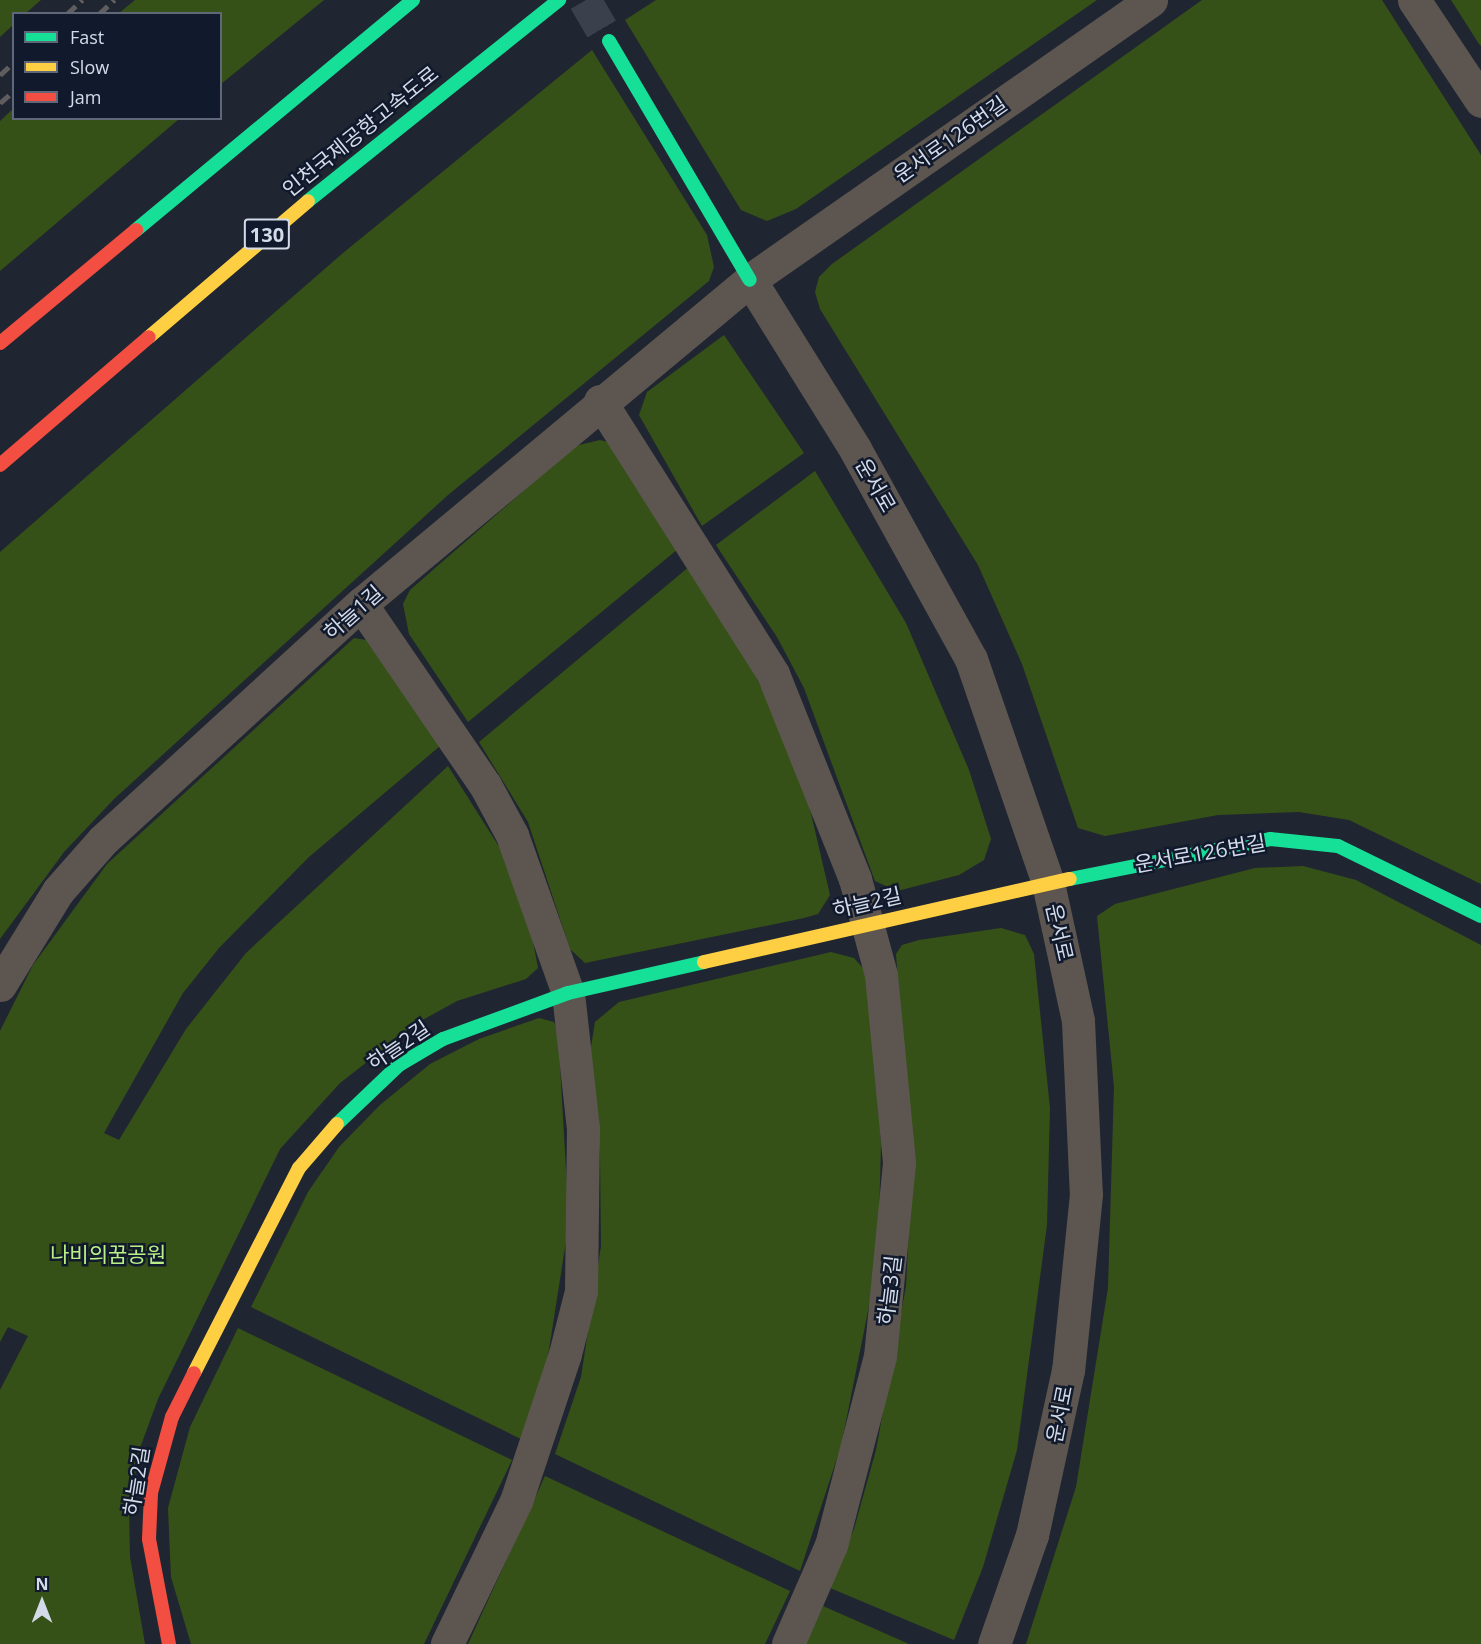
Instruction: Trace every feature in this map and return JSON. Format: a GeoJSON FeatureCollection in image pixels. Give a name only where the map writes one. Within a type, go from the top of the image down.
{"type":"FeatureCollection","features":[{"type":"Feature","properties":{"kind":"main road"},"geometry":{"type":"LineString","coordinates":[[0,343],[413,0]]}},
{"type":"Feature","properties":{"kind":"main road","name":"인천국제공항고속도로"},"geometry":{"type":"LineString","coordinates":[[0,465],[333,178],[559,0]]}},
{"type":"Feature","properties":{"kind":"main road"},"geometry":{"type":"LineString","coordinates":[[609,41],[750,280]]}},
{"type":"Feature","properties":{"kind":"main road","name":"운서로126번길"},"geometry":{"type":"LineString","coordinates":[[1048,882],[1238,843],[1305,840],[1376,860],[1481,916]]}},
{"type":"Feature","properties":{"kind":"main road","name":"하늘2길"},"geometry":{"type":"LineString","coordinates":[[169,1644],[149,1539],[159,1454],[203,1352],[299,1168],[358,1100],[399,1065],[453,1034],[567,993],[1048,882]]}},
{"type":"Feature","properties":{"kind":"street","name":"운서로126번길"},"geometry":{"type":"LineString","coordinates":[[750,280],[1150,0]]}},
{"type":"Feature","properties":{"kind":"street"},"geometry":{"type":"LineString","coordinates":[[1414,0],[1481,101]]}},
{"type":"Feature","properties":{"kind":"street","name":"하늘1길"},"geometry":{"type":"LineString","coordinates":[[0,985],[58,891],[102,840],[361,604],[600,401],[750,280]]}},
{"type":"Feature","properties":{"kind":"street","name":"운서로"},"geometry":{"type":"LineString","coordinates":[[750,280],[855,449],[971,659],[1048,882],[1078,1021],[1086,1194],[1070,1359],[1051,1457],[1032,1535],[994,1644]]}},
{"type":"Feature","properties":{"kind":"street","name":"하늘3길"},"geometry":{"type":"LineString","coordinates":[[600,401],[773,674],[868,924],[894,1065],[899,1164],[894,1258],[858,1455],[831,1545],[788,1644]]}},
{"type":"Feature","properties":{"kind":"street"},"geometry":{"type":"LineString","coordinates":[[361,604],[485,785],[512,835],[567,993],[583,1128],[581,1291],[533,1457],[447,1644]]}},
{"type":"Feature","properties":{"kind":"green space"},"geometry":{"type":"Polygon","coordinates":[[[0,0],[41,0],[27,12],[12,12],[12,26],[0,37],[0,0]]]}},
{"type":"Feature","properties":{"kind":"green space"},"geometry":{"type":"Polygon","coordinates":[[[135,0],[324,0],[222,83],[222,12],[120,12],[135,0]]]}},
{"type":"Feature","properties":{"kind":"green space"},"geometry":{"type":"Polygon","coordinates":[[[656,0],[1097,0],[796,209],[767,221],[741,210],[625,20],[656,0]]]}},
{"type":"Feature","properties":{"kind":"green space"},"geometry":{"type":"Polygon","coordinates":[[[1202,0],[1382,0],[1481,155],[1481,884],[1349,820],[1299,812],[1218,815],[1105,836],[1078,828],[1022,664],[978,565],[820,309],[815,292],[819,277],[832,264],[1202,0]]]}},
{"type":"Feature","properties":{"kind":"green space"},"geometry":{"type":"Polygon","coordinates":[[[1451,0],[1481,0],[1481,46],[1479,44],[1451,0]]]}},
{"type":"Feature","properties":{"kind":"green space"},"geometry":{"type":"Polygon","coordinates":[[[592,50],[707,235],[714,267],[709,281],[448,495],[114,799],[64,852],[0,939],[0,552],[343,253],[592,50]]]}},
{"type":"Feature","properties":{"kind":"green space"},"geometry":{"type":"Polygon","coordinates":[[[12,110],[12,120],[178,120],[0,271],[0,121],[12,110]]]}},
{"type":"Feature","properties":{"kind":"green space"},"geometry":{"type":"Polygon","coordinates":[[[724,335],[804,453],[702,526],[639,415],[647,392],[724,335]]]}},
{"type":"Feature","properties":{"kind":"green space"},"geometry":{"type":"Polygon","coordinates":[[[600,440],[615,444],[678,549],[468,722],[409,634],[403,604],[410,590],[575,446],[600,440]]]}},
{"type":"Feature","properties":{"kind":"green space"},"geometry":{"type":"Polygon","coordinates":[[[815,471],[906,623],[969,770],[991,839],[984,860],[959,875],[897,891],[875,881],[804,688],[777,637],[716,545],[815,471]]]}},
{"type":"Feature","properties":{"kind":"green space"},"geometry":{"type":"Polygon","coordinates":[[[690,566],[726,617],[770,705],[809,805],[830,895],[818,914],[804,918],[585,963],[570,949],[528,822],[479,742],[690,566]]]}},
{"type":"Feature","properties":{"kind":"green space","name":"나비의꿈공원"},"geometry":{"type":"Polygon","coordinates":[[[354,638],[366,640],[440,746],[309,857],[219,948],[183,993],[104,1133],[119,1140],[186,1029],[246,953],[448,766],[503,853],[531,931],[538,968],[526,979],[457,1001],[417,1023],[340,1083],[280,1149],[158,1399],[140,1448],[129,1508],[130,1557],[145,1644],[0,1644],[0,1390],[28,1336],[8,1327],[0,1342],[0,1031],[33,965],[107,864],[354,638]]]}},
{"type":"Feature","properties":{"kind":"green space"},"geometry":{"type":"Polygon","coordinates":[[[1303,866],[1356,880],[1481,945],[1481,1644],[1026,1644],[1076,1487],[1108,1288],[1114,1087],[1097,916],[1115,904],[1255,868],[1303,866]]]}},
{"type":"Feature","properties":{"kind":"green space"},"geometry":{"type":"Polygon","coordinates":[[[1001,928],[1025,935],[1034,954],[1050,1108],[1047,1225],[1017,1450],[983,1567],[954,1640],[830,1588],[854,1529],[876,1450],[906,1286],[912,1172],[896,954],[902,945],[919,940],[1001,928]]]}},
{"type":"Feature","properties":{"kind":"green space"},"geometry":{"type":"Polygon","coordinates":[[[831,952],[854,958],[869,975],[881,1144],[879,1220],[873,1286],[841,1446],[800,1571],[555,1454],[581,1377],[601,1246],[600,1155],[590,1053],[595,1022],[619,1002],[831,952]]]}},
{"type":"Feature","properties":{"kind":"green space"},"geometry":{"type":"Polygon","coordinates":[[[539,1018],[554,1022],[558,1031],[569,1222],[547,1362],[521,1439],[251,1307],[308,1192],[339,1147],[380,1105],[430,1064],[479,1039],[539,1018]]]}},
{"type":"Feature","properties":{"kind":"green space"},"geometry":{"type":"Polygon","coordinates":[[[238,1328],[512,1460],[424,1644],[191,1644],[171,1577],[168,1508],[190,1427],[238,1328]]]}},
{"type":"Feature","properties":{"kind":"green space"},"geometry":{"type":"Polygon","coordinates":[[[545,1476],[790,1591],[765,1644],[468,1644],[545,1476]]]}},
{"type":"Feature","properties":{"kind":"green space"},"geometry":{"type":"Polygon","coordinates":[[[823,1606],[909,1644],[806,1644],[823,1606]]]}},
{"type":"Feature","properties":{"kind":"tunnel"},"geometry":{"type":"LineString","coordinates":[[585,0],[609,41]]}},
{"type":"Feature","properties":{"kind":"railway"},"geometry":{"type":"LineString","coordinates":[[69,12],[82,0]]}},
{"type":"Feature","properties":{"kind":"railway"},"geometry":{"type":"LineString","coordinates":[[101,12],[114,0]]}},
{"type":"Feature","properties":{"kind":"railway"},"geometry":{"type":"LineString","coordinates":[[0,75],[12,64]]}},
{"type":"Feature","properties":{"kind":"railway"},"geometry":{"type":"LineString","coordinates":[[0,103],[12,93]]}},
{"type":"Feature","properties":{"kind":"traffic: fast"},"geometry":{"type":"LineString","coordinates":[[136,230],[413,0]]}},
{"type":"Feature","properties":{"kind":"traffic: fast"},"geometry":{"type":"LineString","coordinates":[[308,201],[559,0]]}},
{"type":"Feature","properties":{"kind":"traffic: fast"},"geometry":{"type":"LineString","coordinates":[[609,41],[750,280]]}},
{"type":"Feature","properties":{"kind":"traffic: fast"},"geometry":{"type":"LineString","coordinates":[[1070,879],[1270,839],[1338,846],[1481,916]]}},
{"type":"Feature","properties":{"kind":"traffic: fast"},"geometry":{"type":"LineString","coordinates":[[337,1124],[399,1065],[443,1039],[568,993],[704,962]]}},
{"type":"Feature","properties":{"kind":"traffic: slow"},"geometry":{"type":"LineString","coordinates":[[149,337],[308,201]]}},
{"type":"Feature","properties":{"kind":"traffic: slow"},"geometry":{"type":"LineString","coordinates":[[704,962],[1070,879]]}},
{"type":"Feature","properties":{"kind":"traffic: slow"},"geometry":{"type":"LineString","coordinates":[[194,1373],[299,1168],[337,1124]]}},
{"type":"Feature","properties":{"kind":"traffic: jam"},"geometry":{"type":"LineString","coordinates":[[0,343],[136,230]]}},
{"type":"Feature","properties":{"kind":"traffic: jam"},"geometry":{"type":"LineString","coordinates":[[0,465],[149,337]]}},
{"type":"Feature","properties":{"kind":"traffic: jam"},"geometry":{"type":"LineString","coordinates":[[169,1644],[149,1539],[151,1493],[172,1417],[194,1373]]}}]}
